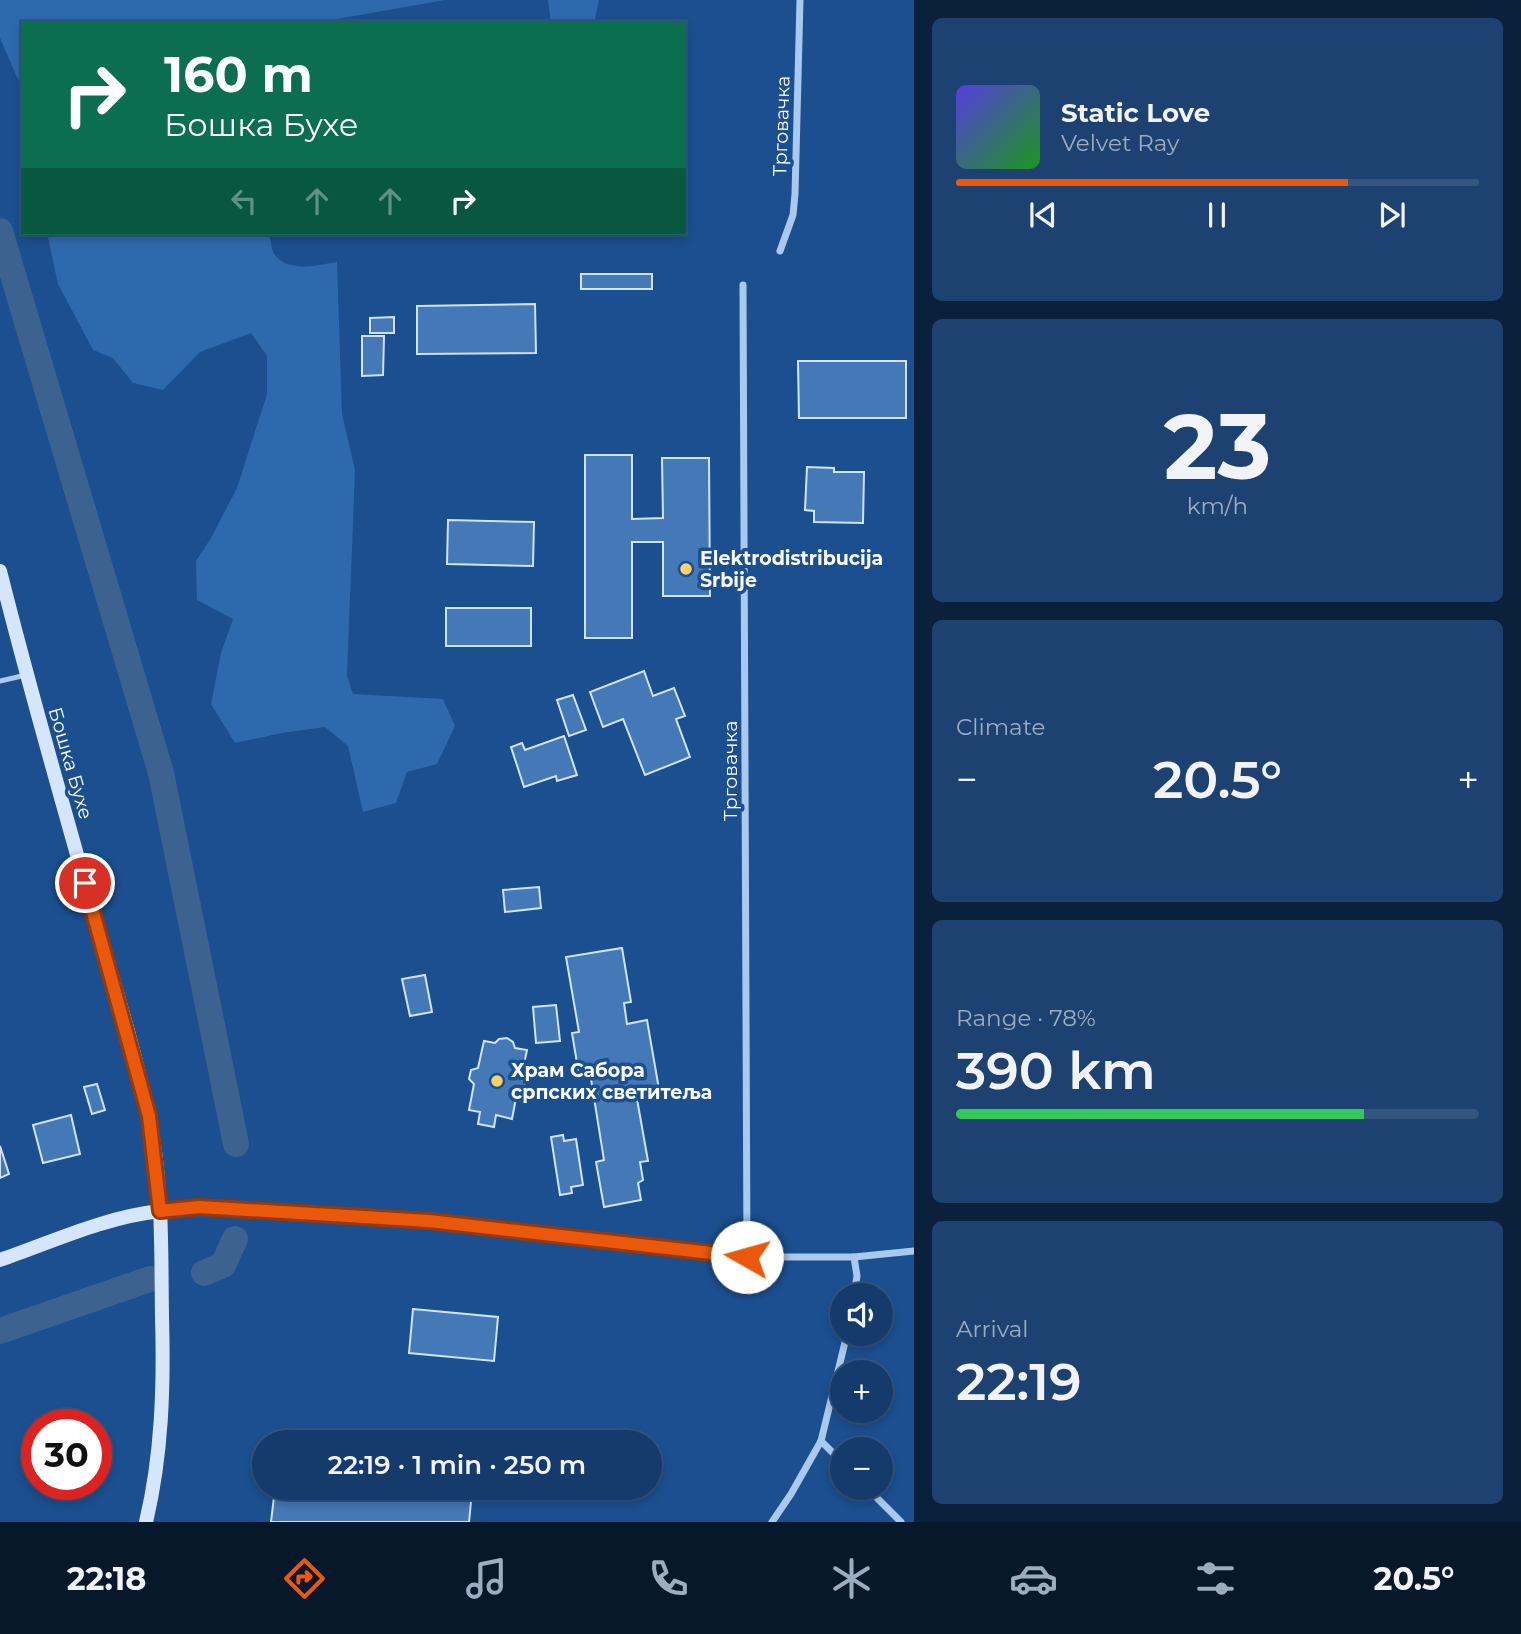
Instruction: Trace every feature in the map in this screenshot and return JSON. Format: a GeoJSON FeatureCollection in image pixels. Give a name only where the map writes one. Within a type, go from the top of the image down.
{"type":"FeatureCollection","features":[{"type":"Feature","properties":{"kind":"main road","name":"Бошка Бухе"},"geometry":{"type":"LineString","coordinates":[[0,571],[26,675],[149,1116],[160,1211],[163,1379],[160,1444],[146,1522]]}},
{"type":"Feature","properties":{"kind":"main road"},"geometry":{"type":"LineString","coordinates":[[0,1260],[111,1221],[134,1214],[160,1211]]}},
{"type":"Feature","properties":{"kind":"street","name":"Трговачка"},"geometry":{"type":"LineString","coordinates":[[780,251],[793,215],[795,194],[800,0]]}},
{"type":"Feature","properties":{"kind":"street","name":"Трговачка"},"geometry":{"type":"LineString","coordinates":[[743,285],[747,1257]]}},
{"type":"Feature","properties":{"kind":"street"},"geometry":{"type":"LineString","coordinates":[[160,1211],[199,1207],[429,1221],[747,1257],[854,1257],[914,1251]]}},
{"type":"Feature","properties":{"kind":"street"},"geometry":{"type":"LineString","coordinates":[[854,1257],[855,1283]]}},
{"type":"Feature","properties":{"kind":"street"},"geometry":{"type":"LineString","coordinates":[[772,1522],[821,1441],[844,1346]]}},
{"type":"Feature","properties":{"kind":"street"},"geometry":{"type":"LineString","coordinates":[[821,1441],[830,1450]]}},
{"type":"Feature","properties":{"kind":"street"},"geometry":{"type":"LineString","coordinates":[[879,1500],[901,1522]]}},
{"type":"Feature","properties":{"kind":"lane"},"geometry":{"type":"LineString","coordinates":[[0,681],[26,675]]}},
{"type":"Feature","properties":{"kind":"shaded area"},"geometry":{"type":"Polygon","coordinates":[[[0,0],[445,0],[325,21],[21,21],[21,86],[0,38],[0,0]]]}},
{"type":"Feature","properties":{"kind":"shaded area"},"geometry":{"type":"Polygon","coordinates":[[[548,0],[599,0],[594,21],[551,21],[548,0]]]}},
{"type":"Feature","properties":{"kind":"shaded area"},"geometry":{"type":"Polygon","coordinates":[[[47,235],[269,235],[274,253],[288,264],[313,266],[337,262],[342,414],[355,470],[347,676],[353,694],[443,699],[455,726],[437,764],[407,772],[396,803],[363,812],[348,746],[325,727],[235,743],[211,704],[221,653],[233,619],[197,600],[196,561],[237,488],[267,394],[267,356],[251,333],[200,352],[163,390],[133,383],[113,358],[93,350],[58,284],[47,235]]]}},
{"type":"Feature","properties":{"kind":"building"},"geometry":{"type":"Polygon","coordinates":[[[581,274],[652,274],[652,289],[581,289],[581,274]]]}},
{"type":"Feature","properties":{"kind":"building"},"geometry":{"type":"Polygon","coordinates":[[[535,304],[536,353],[417,354],[417,306],[535,304]]]}},
{"type":"Feature","properties":{"kind":"building"},"geometry":{"type":"Polygon","coordinates":[[[394,317],[394,333],[370,333],[370,318],[394,317]]]}},
{"type":"Feature","properties":{"kind":"building"},"geometry":{"type":"Polygon","coordinates":[[[362,336],[384,336],[383,375],[362,376],[362,336]]]}},
{"type":"Feature","properties":{"kind":"building"},"geometry":{"type":"Polygon","coordinates":[[[798,361],[906,361],[906,418],[799,418],[798,361]]]}},
{"type":"Feature","properties":{"kind":"building","name":"Elektrodistribucija Srbije"},"geometry":{"type":"Polygon","coordinates":[[[585,455],[632,455],[632,519],[663,518],[662,458],[709,458],[710,596],[663,596],[663,542],[632,542],[632,638],[585,638],[585,455]]]}},
{"type":"Feature","properties":{"kind":"building"},"geometry":{"type":"Polygon","coordinates":[[[807,467],[834,468],[834,472],[864,472],[863,523],[814,522],[814,511],[805,510],[807,467]]]}},
{"type":"Feature","properties":{"kind":"building"},"geometry":{"type":"Polygon","coordinates":[[[448,520],[534,522],[533,566],[447,564],[448,520]]]}},
{"type":"Feature","properties":{"kind":"building"},"geometry":{"type":"Polygon","coordinates":[[[446,608],[531,608],[531,646],[446,646],[446,608]]]}},
{"type":"Feature","properties":{"kind":"building"},"geometry":{"type":"Polygon","coordinates":[[[644,671],[653,696],[674,688],[685,716],[676,719],[690,757],[645,775],[623,719],[603,727],[590,692],[644,671]]]}},
{"type":"Feature","properties":{"kind":"building"},"geometry":{"type":"Polygon","coordinates":[[[573,695],[586,730],[569,736],[557,700],[573,695]]]}},
{"type":"Feature","properties":{"kind":"building"},"geometry":{"type":"Polygon","coordinates":[[[564,736],[577,775],[557,781],[556,776],[524,787],[511,747],[522,743],[525,750],[564,736]]]}},
{"type":"Feature","properties":{"kind":"building"},"geometry":{"type":"Polygon","coordinates":[[[539,887],[541,908],[505,912],[503,890],[539,887]]]}},
{"type":"Feature","properties":{"kind":"building"},"geometry":{"type":"Polygon","coordinates":[[[622,948],[631,1002],[624,1003],[627,1024],[647,1020],[660,1095],[637,1099],[648,1161],[640,1162],[643,1180],[638,1183],[641,1200],[604,1207],[596,1162],[604,1160],[590,1073],[579,1075],[572,1033],[579,1032],[566,957],[622,948]]]}},
{"type":"Feature","properties":{"kind":"building"},"geometry":{"type":"Polygon","coordinates":[[[425,975],[432,1012],[410,1016],[402,979],[425,975]]]}},
{"type":"Feature","properties":{"kind":"building"},"geometry":{"type":"Polygon","coordinates":[[[556,1005],[560,1041],[536,1043],[533,1007],[556,1005]]]}},
{"type":"Feature","properties":{"kind":"building","name":"Храм Сабора српских светитеља"},"geometry":{"type":"Polygon","coordinates":[[[507,1038],[513,1042],[515,1048],[527,1050],[521,1079],[525,1083],[524,1090],[517,1093],[512,1119],[496,1115],[494,1127],[478,1124],[480,1112],[469,1110],[474,1084],[469,1079],[471,1070],[478,1068],[484,1041],[495,1043],[499,1039],[507,1038]]]}},
{"type":"Feature","properties":{"kind":"building"},"geometry":{"type":"Polygon","coordinates":[[[97,1084],[105,1110],[92,1114],[84,1087],[97,1084]]]}},
{"type":"Feature","properties":{"kind":"building"},"geometry":{"type":"Polygon","coordinates":[[[71,1115],[80,1154],[43,1163],[33,1125],[71,1115]]]}},
{"type":"Feature","properties":{"kind":"building"},"geometry":{"type":"Polygon","coordinates":[[[563,1135],[564,1141],[576,1139],[583,1185],[571,1187],[572,1193],[560,1195],[551,1137],[563,1135]]]}},
{"type":"Feature","properties":{"kind":"building"},"geometry":{"type":"Polygon","coordinates":[[[0,1146],[9,1174],[0,1178],[0,1146]]]}},
{"type":"Feature","properties":{"kind":"building"},"geometry":{"type":"Polygon","coordinates":[[[413,1309],[498,1317],[494,1361],[409,1353],[413,1309]]]}},
{"type":"Feature","properties":{"kind":"building"},"geometry":{"type":"Polygon","coordinates":[[[274,1500],[471,1500],[469,1522],[271,1522],[274,1500]]]}},
{"type":"Feature","properties":{"kind":"waterway"},"geometry":{"type":"LineString","coordinates":[[0,231],[161,773],[236,1144]]}},
{"type":"Feature","properties":{"kind":"waterway"},"geometry":{"type":"LineString","coordinates":[[204,1273],[223,1265],[235,1239]]}},
{"type":"Feature","properties":{"kind":"waterway"},"geometry":{"type":"LineString","coordinates":[[0,1331],[150,1279]]}},
{"type":"Feature","properties":{"kind":"place","name":"Elektrodistribucija Srbije"},"geometry":{"type":"Point","coordinates":[686,569]}},
{"type":"Feature","properties":{"kind":"place","name":"Храм Сабора српских светитеља"},"geometry":{"type":"Point","coordinates":[497,1081]}},
{"type":"Feature","properties":{"kind":"route"},"geometry":{"type":"LineString","coordinates":[[85,883],[149,1116],[160,1211],[199,1207],[429,1221],[747,1257]]}}]}
